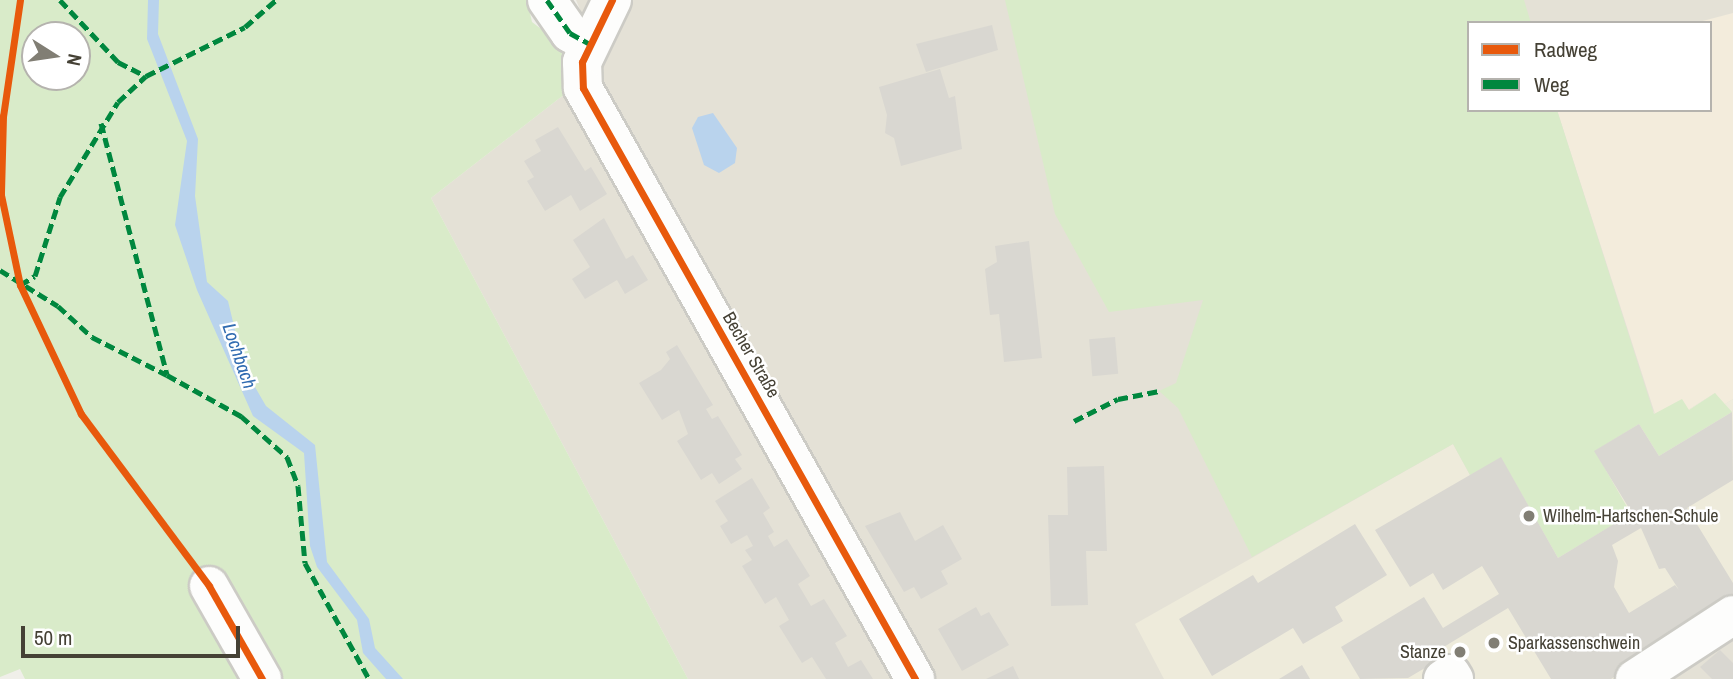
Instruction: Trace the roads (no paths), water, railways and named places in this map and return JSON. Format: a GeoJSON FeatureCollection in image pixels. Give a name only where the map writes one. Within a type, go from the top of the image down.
{"type":"FeatureCollection","features":[{"type":"Feature","properties":{"kind":"street"},"geometry":{"type":"LineString","coordinates":[[547,0],[570,33],[590,44]]}},
{"type":"Feature","properties":{"kind":"street","name":"Becher Straße"},"geometry":{"type":"LineString","coordinates":[[612,0],[579,73],[583,88],[915,679]]}},
{"type":"Feature","properties":{"kind":"street"},"geometry":{"type":"LineString","coordinates":[[209,586],[262,679]]}},
{"type":"Feature","properties":{"kind":"street"},"geometry":{"type":"LineString","coordinates":[[1635,679],[1733,615]]}},
{"type":"Feature","properties":{"kind":"street"},"geometry":{"type":"LineString","coordinates":[[1443,679],[1451,674],[1454,679]]}},
{"type":"Feature","properties":{"kind":"water","name":"Lochbach"},"geometry":{"type":"Polygon","coordinates":[[[148,0],[159,0],[158,34],[198,139],[195,196],[207,282],[228,301],[244,368],[266,406],[315,445],[327,562],[369,619],[375,648],[403,679],[386,679],[363,653],[357,620],[317,567],[310,546],[304,453],[253,416],[197,290],[175,225],[187,141],[147,39],[148,0]]]}},
{"type":"Feature","properties":{"kind":"water"},"geometry":{"type":"Polygon","coordinates":[[[713,113],[737,148],[735,163],[719,173],[704,165],[692,128],[698,117],[713,113]]]}},
{"type":"Feature","properties":{"kind":"place","name":"Wilhelm-Hartschen-Schule"},"geometry":{"type":"Point","coordinates":[1529,516]}},
{"type":"Feature","properties":{"kind":"place","name":"Sparkassenschwein"},"geometry":{"type":"Point","coordinates":[1494,643]}},
{"type":"Feature","properties":{"kind":"place","name":"Stanze"},"geometry":{"type":"Point","coordinates":[1460,652]}}]}
